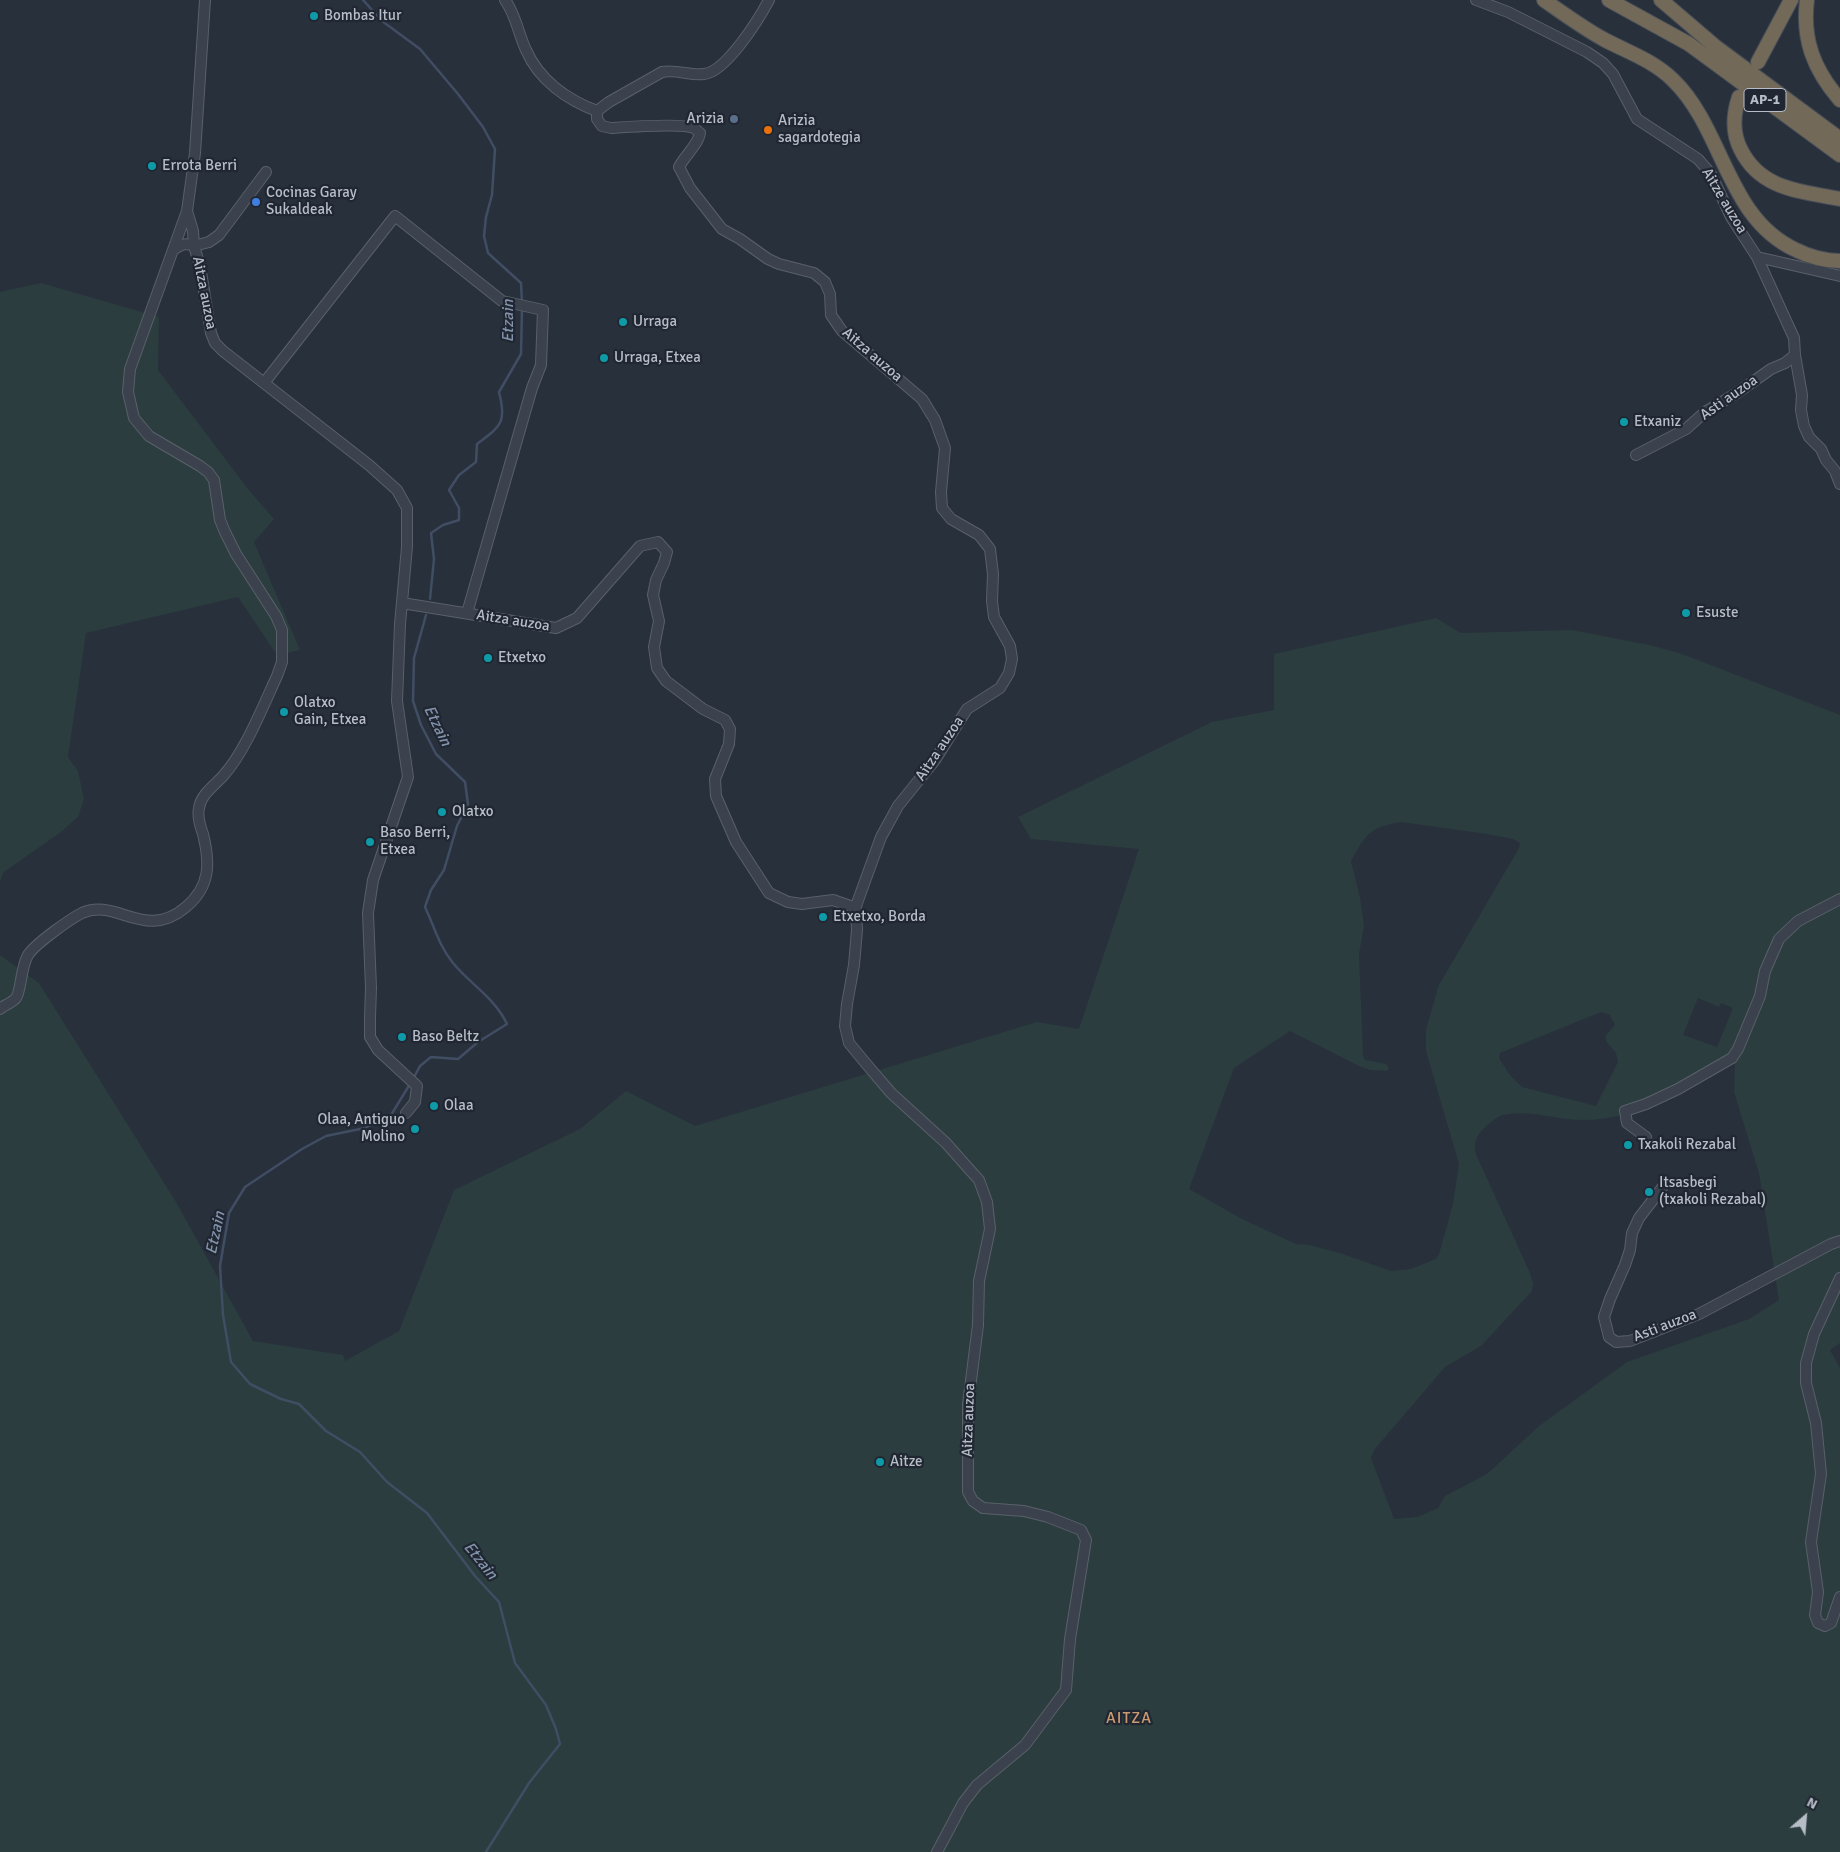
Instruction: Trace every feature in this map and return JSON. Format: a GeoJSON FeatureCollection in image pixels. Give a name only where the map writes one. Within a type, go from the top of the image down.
{"type":"FeatureCollection","features":[{"type":"Feature","properties":{"kind":"highway"},"geometry":{"type":"LineString","coordinates":[[1544,0],[1580,26],[1654,64],[1671,78],[1692,102],[1734,187],[1756,219],[1789,247],[1812,257],[1840,261]]}},
{"type":"Feature","properties":{"kind":"highway","name":"AP-1"},"geometry":{"type":"LineString","coordinates":[[1609,0],[1689,44],[1840,156]]}},
{"type":"Feature","properties":{"kind":"highway","name":"AP-1"},"geometry":{"type":"LineString","coordinates":[[1661,0],[1716,47],[1840,139]]}},
{"type":"Feature","properties":{"kind":"highway"},"geometry":{"type":"LineString","coordinates":[[1758,62],[1791,0]]}},
{"type":"Feature","properties":{"kind":"highway"},"geometry":{"type":"LineString","coordinates":[[1807,0],[1805,18],[1809,47],[1818,70],[1840,100]]}},
{"type":"Feature","properties":{"kind":"highway"},"geometry":{"type":"LineString","coordinates":[[1739,97],[1734,122],[1736,138],[1744,157],[1757,172],[1772,182],[1788,188],[1840,199]]}},
{"type":"Feature","properties":{"kind":"street"},"geometry":{"type":"LineString","coordinates":[[0,1009],[15,998],[19,992],[20,978],[28,956],[37,944],[82,913],[94,910],[110,911],[139,920],[156,921],[174,915],[187,906],[196,896],[205,882],[208,868],[207,850],[198,817],[203,796],[236,760],[282,662],[284,646],[282,630],[276,616],[224,532],[220,520],[214,480],[200,466],[149,436],[134,418],[128,392],[130,370],[187,211],[195,153],[205,0]]}},
{"type":"Feature","properties":{"kind":"street"},"geometry":{"type":"LineString","coordinates":[[504,0],[512,13],[526,50],[536,68],[548,82],[564,95],[597,111],[609,102],[662,72],[671,70],[693,74],[714,72],[723,66],[734,54],[769,0]]}},
{"type":"Feature","properties":{"kind":"street","name":"Aitze auzoa"},"geometry":{"type":"LineString","coordinates":[[1476,0],[1508,12],[1587,52],[1603,63],[1612,74],[1637,119],[1698,159],[1711,174],[1731,217],[1757,257]]}},
{"type":"Feature","properties":{"kind":"street","name":"Aitza auzoa"},"geometry":{"type":"LineString","coordinates":[[597,111],[597,119],[602,126],[611,128],[693,127],[700,133],[700,138],[685,156],[679,167],[690,188],[722,229],[768,259],[814,273],[825,282],[830,294],[831,315],[842,331],[922,400],[935,420],[945,448],[940,492],[942,508],[951,519],[979,535],[990,549],[993,574],[992,602],[994,617],[1010,646],[1012,660],[1009,673],[1000,688],[966,710],[935,760],[898,806],[881,837],[856,908],[857,930],[854,965],[847,1004],[846,1026],[849,1043],[891,1093],[946,1143],[979,1180],[988,1202],[990,1229],[979,1281],[978,1325],[968,1404],[968,1492],[973,1501],[983,1508],[1024,1512],[1048,1517],[1081,1530],[1086,1540],[1070,1640],[1066,1690],[1025,1745],[977,1785],[963,1803],[937,1852]]}},
{"type":"Feature","properties":{"kind":"street"},"geometry":{"type":"LineString","coordinates":[[187,211],[193,231],[194,246],[209,242],[219,235],[266,172]]}},
{"type":"Feature","properties":{"kind":"street"},"geometry":{"type":"LineString","coordinates":[[264,383],[396,216],[502,301],[543,310],[541,365],[532,388],[467,613]]}},
{"type":"Feature","properties":{"kind":"street","name":"Aitza auzoa"},"geometry":{"type":"LineString","coordinates":[[173,250],[188,243],[194,246],[200,266],[210,333],[215,343],[369,465],[397,490],[407,508],[407,546],[397,701],[408,777],[373,880],[368,913],[371,988],[370,1037],[378,1050],[416,1085],[415,1102],[406,1113]]}},
{"type":"Feature","properties":{"kind":"street"},"geometry":{"type":"LineString","coordinates":[[1757,257],[1840,276]]}},
{"type":"Feature","properties":{"kind":"street"},"geometry":{"type":"LineString","coordinates":[[1757,257],[1794,338],[1794,355],[1802,395],[1801,410],[1804,426],[1809,437],[1821,449],[1826,460],[1835,471],[1840,484]]}},
{"type":"Feature","properties":{"kind":"street","name":"Asti auzoa"},"geometry":{"type":"LineString","coordinates":[[1636,455],[1686,429],[1705,412],[1737,393],[1771,369],[1786,363],[1794,355]]}},
{"type":"Feature","properties":{"kind":"street","name":"Aitza auzoa"},"geometry":{"type":"LineString","coordinates":[[402,603],[556,628],[577,618],[640,546],[658,542],[667,552],[664,564],[656,580],[653,595],[659,621],[654,647],[657,668],[666,682],[703,709],[725,720],[730,729],[729,744],[715,779],[716,796],[736,842],[769,893],[788,902],[802,904],[833,900],[856,908]]}},
{"type":"Feature","properties":{"kind":"street"},"geometry":{"type":"LineString","coordinates":[[1646,1137],[1627,1122],[1625,1111],[1646,1104],[1678,1089],[1732,1058],[1738,1049],[1760,996],[1765,971],[1779,939],[1798,921],[1840,899]]}},
{"type":"Feature","properties":{"kind":"street","name":"Asti auzoa"},"geometry":{"type":"LineString","coordinates":[[1662,1188],[1639,1218],[1632,1234],[1626,1265],[1604,1317],[1609,1337],[1616,1342],[1630,1341],[1699,1314],[1840,1241]]}},
{"type":"Feature","properties":{"kind":"street"},"geometry":{"type":"LineString","coordinates":[[1840,1278],[1814,1334],[1806,1363],[1806,1383],[1816,1423],[1821,1474],[1811,1542],[1818,1592],[1815,1615],[1818,1623],[1826,1626],[1831,1623],[1840,1597]]}},
{"type":"Feature","properties":{"kind":"shaded area"},"geometry":{"type":"Polygon","coordinates":[[[41,283],[159,317],[158,370],[248,489],[274,519],[254,542],[300,650],[277,655],[238,597],[86,633],[68,757],[78,771],[84,799],[78,817],[61,832],[4,872],[0,881],[0,292],[41,283]]]}},
{"type":"Feature","properties":{"kind":"shaded area"},"geometry":{"type":"Polygon","coordinates":[[[1436,618],[1461,633],[1572,630],[1654,646],[1682,654],[1840,715],[1840,1343],[1830,1350],[1840,1368],[1840,1852],[0,1852],[0,955],[39,983],[176,1202],[253,1341],[343,1355],[345,1361],[399,1331],[454,1190],[580,1129],[626,1091],[695,1126],[1037,1022],[1079,1029],[1139,849],[1031,839],[1018,817],[1212,722],[1274,710],[1274,654],[1436,618]],[[1401,822],[1382,826],[1370,833],[1351,861],[1360,898],[1364,926],[1359,954],[1363,1056],[1365,1060],[1386,1064],[1389,1068],[1387,1071],[1370,1070],[1359,1066],[1290,1031],[1234,1068],[1189,1189],[1242,1219],[1296,1244],[1309,1245],[1343,1254],[1391,1271],[1411,1269],[1436,1259],[1439,1254],[1453,1204],[1459,1164],[1426,1051],[1426,1029],[1439,985],[1519,848],[1520,843],[1513,839],[1487,834],[1401,822]],[[1698,998],[1683,1035],[1717,1047],[1733,1008],[1721,1003],[1719,1007],[1698,998]],[[1601,1012],[1500,1053],[1499,1058],[1509,1074],[1522,1087],[1596,1106],[1618,1062],[1616,1053],[1606,1041],[1606,1035],[1615,1025],[1610,1015],[1601,1012]],[[1735,1063],[1643,1109],[1603,1119],[1583,1120],[1523,1113],[1503,1115],[1487,1125],[1477,1137],[1475,1152],[1530,1273],[1533,1283],[1532,1291],[1481,1346],[1445,1367],[1374,1450],[1371,1458],[1394,1519],[1418,1517],[1438,1508],[1445,1496],[1487,1474],[1539,1426],[1627,1362],[1749,1319],[1779,1300],[1759,1173],[1734,1092],[1735,1063]]]}},
{"type":"Feature","properties":{"kind":"waterway","name":"Etzain"},"geometry":{"type":"LineString","coordinates":[[363,0],[382,21],[420,49],[483,127],[495,149],[492,195],[486,217],[484,236],[488,253],[521,283],[522,303]]}},
{"type":"Feature","properties":{"kind":"waterway","name":"Etzain"},"geometry":{"type":"LineString","coordinates":[[430,599],[434,559],[431,533],[443,525],[459,520],[459,508],[449,490],[459,475],[476,462],[477,444],[492,433],[500,423],[502,411],[499,392],[521,354],[522,308]]}},
{"type":"Feature","properties":{"kind":"waterway","name":"Etzain"},"geometry":{"type":"LineString","coordinates":[[413,1079],[420,1066],[431,1057],[458,1059],[478,1042],[507,1024],[496,1006],[460,971],[448,956],[440,943],[425,907],[431,890],[444,870],[457,826],[468,804],[465,782],[436,754],[421,725],[413,701],[414,658],[426,615]]}},
{"type":"Feature","properties":{"kind":"waterway","name":"Etzain"},"geometry":{"type":"LineString","coordinates":[[410,1084],[391,1115],[365,1128],[326,1136],[302,1149],[245,1187],[229,1213],[220,1266],[223,1315],[231,1362],[250,1384],[281,1399],[299,1404],[326,1431],[360,1452],[387,1482],[427,1513],[475,1576],[499,1602],[515,1663],[546,1705],[560,1744],[529,1783],[486,1852]]}},
{"type":"Feature","properties":{"kind":"place","name":"Bombas Itur"},"geometry":{"type":"Point","coordinates":[314,16]}},
{"type":"Feature","properties":{"kind":"place","name":"Arizia"},"geometry":{"type":"Point","coordinates":[734,119]}},
{"type":"Feature","properties":{"kind":"place","name":"Arizia sagardotegia"},"geometry":{"type":"Point","coordinates":[768,130]}},
{"type":"Feature","properties":{"kind":"place","name":"Errota Berri"},"geometry":{"type":"Point","coordinates":[152,166]}},
{"type":"Feature","properties":{"kind":"place","name":"Cocinas Garay Sukaldeak"},"geometry":{"type":"Point","coordinates":[256,202]}},
{"type":"Feature","properties":{"kind":"place","name":"Urraga"},"geometry":{"type":"Point","coordinates":[623,322]}},
{"type":"Feature","properties":{"kind":"place","name":"Urraga, Etxea"},"geometry":{"type":"Point","coordinates":[604,358]}},
{"type":"Feature","properties":{"kind":"place","name":"Etxaniz"},"geometry":{"type":"Point","coordinates":[1624,422]}},
{"type":"Feature","properties":{"kind":"place","name":"Esuste"},"geometry":{"type":"Point","coordinates":[1686,613]}},
{"type":"Feature","properties":{"kind":"place","name":"Etxetxo"},"geometry":{"type":"Point","coordinates":[488,658]}},
{"type":"Feature","properties":{"kind":"place","name":"Olatxo Gain, Etxea"},"geometry":{"type":"Point","coordinates":[284,712]}},
{"type":"Feature","properties":{"kind":"place","name":"Olatxo"},"geometry":{"type":"Point","coordinates":[442,812]}},
{"type":"Feature","properties":{"kind":"place","name":"Baso Berri, Etxea"},"geometry":{"type":"Point","coordinates":[370,842]}},
{"type":"Feature","properties":{"kind":"place","name":"Etxetxo, Borda"},"geometry":{"type":"Point","coordinates":[823,917]}},
{"type":"Feature","properties":{"kind":"place","name":"Baso Beltz"},"geometry":{"type":"Point","coordinates":[402,1037]}},
{"type":"Feature","properties":{"kind":"place","name":"Olaa"},"geometry":{"type":"Point","coordinates":[434,1106]}},
{"type":"Feature","properties":{"kind":"place","name":"Olaa, Antiguo Molino"},"geometry":{"type":"Point","coordinates":[415,1129]}},
{"type":"Feature","properties":{"kind":"place","name":"Txakoli Rezabal"},"geometry":{"type":"Point","coordinates":[1628,1145]}},
{"type":"Feature","properties":{"kind":"place","name":"Itsasbegi (txakoli Rezabal)"},"geometry":{"type":"Point","coordinates":[1649,1192]}},
{"type":"Feature","properties":{"kind":"place","name":"Aitze"},"geometry":{"type":"Point","coordinates":[880,1462]}},
{"type":"Feature","properties":{"kind":"district","name":"AITZA"},"geometry":{"type":"Point","coordinates":[1129,1719]}}]}
